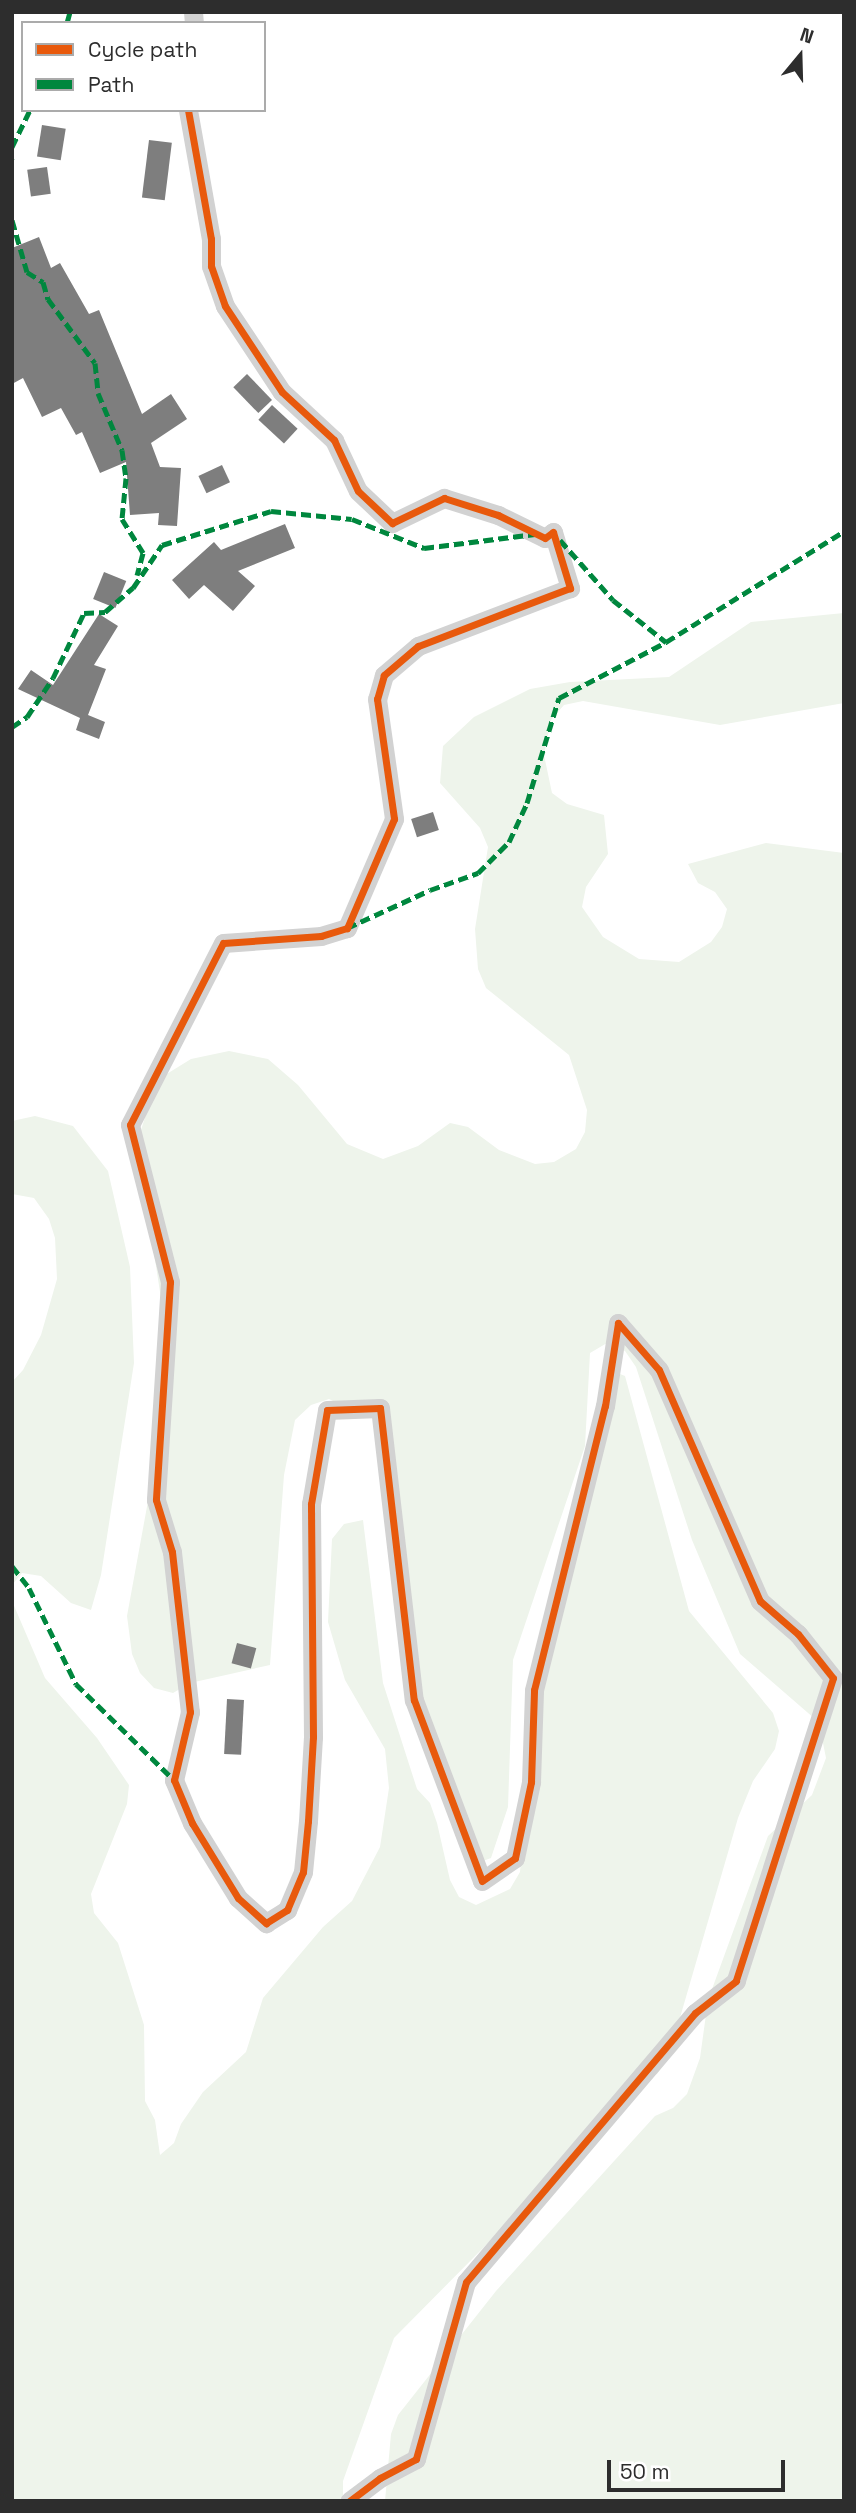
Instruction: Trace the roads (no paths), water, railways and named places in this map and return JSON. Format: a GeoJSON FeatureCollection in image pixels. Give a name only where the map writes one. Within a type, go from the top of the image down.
{"type":"FeatureCollection","features":[{"type":"Feature","properties":{"kind":"street"},"geometry":{"type":"LineString","coordinates":[[188,112],[211,239],[211,266],[225,306],[282,392],[334,440],[358,491],[392,523],[444,498],[498,515],[545,538],[553,532],[570,588],[418,646],[384,675],[377,699],[394,819],[347,928],[321,936],[223,943],[130,1125],[170,1282],[156,1500],[172,1552],[190,1712],[174,1780],[192,1823],[238,1898],[266,1923],[287,1910],[303,1872],[308,1821],[313,1712],[311,1504],[327,1410],[380,1408],[414,1700],[482,1881],[515,1858],[531,1782],[534,1690],[605,1406],[618,1323],[659,1370],[760,1601],[798,1634],[833,1678],[736,1981],[695,2013],[466,2282],[416,2459],[380,2478],[350,2501]]}}]}
